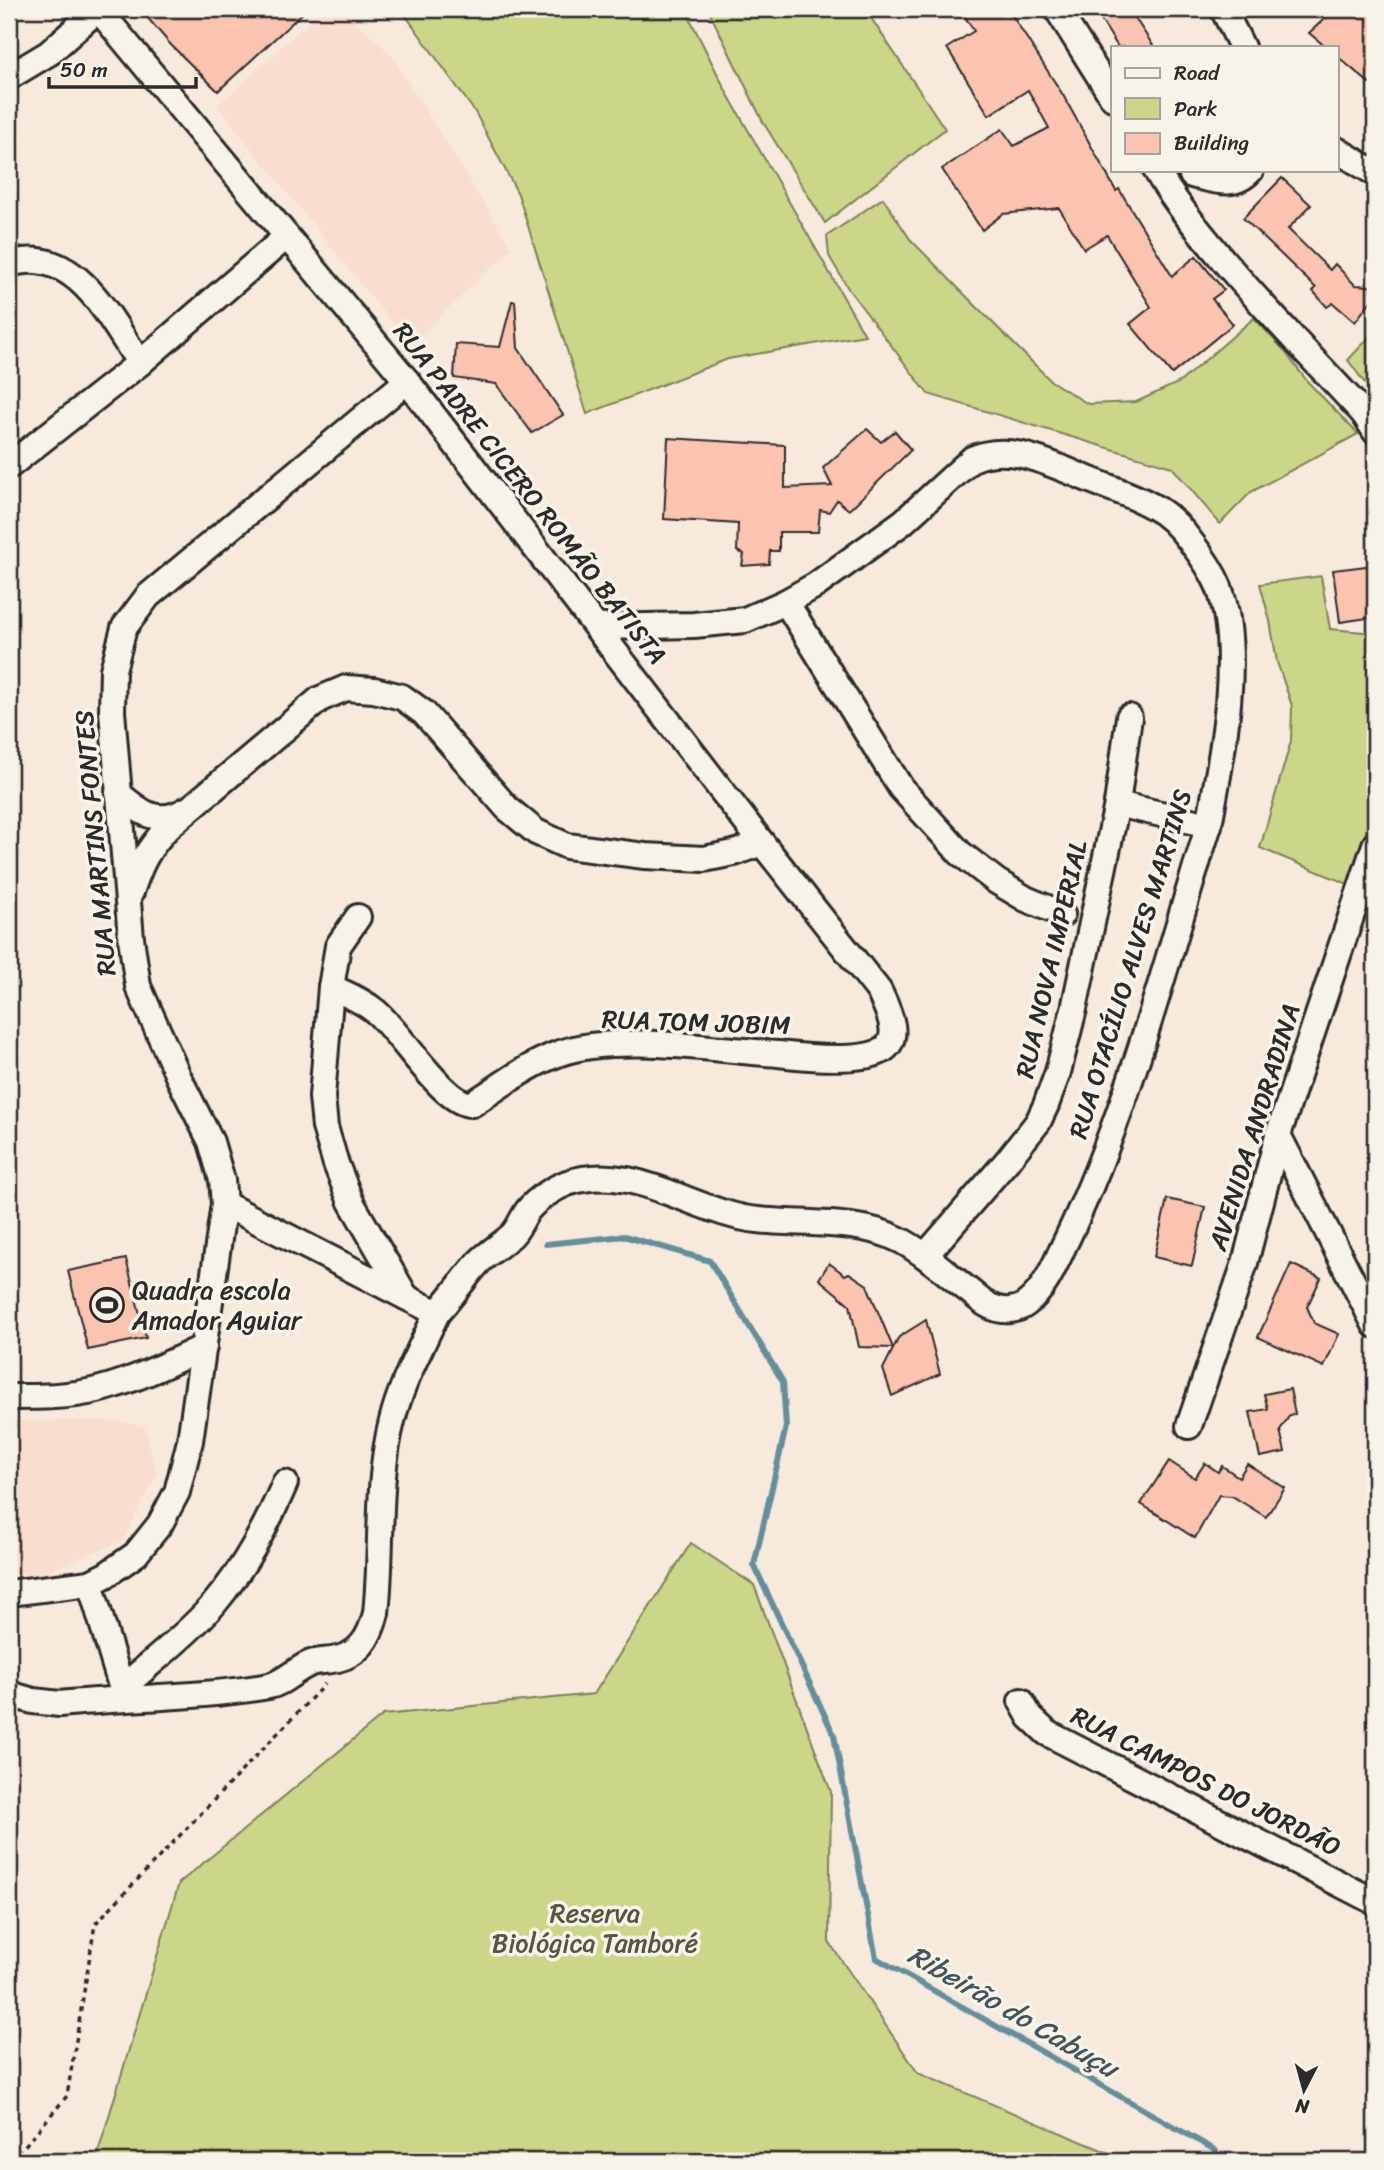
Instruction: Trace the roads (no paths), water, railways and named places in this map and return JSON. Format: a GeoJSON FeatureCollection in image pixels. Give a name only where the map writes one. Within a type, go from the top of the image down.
{"type":"FeatureCollection","features":[{"type":"Feature","properties":{"kind":"street"},"geometry":{"type":"LineString","coordinates":[[9,77],[49,53],[98,9]]}},
{"type":"Feature","properties":{"kind":"street","name":"RUA PADRE CICERO ROMÃO BATISTA"},"geometry":{"type":"LineString","coordinates":[[98,9],[407,381],[762,844],[879,991],[891,1015],[892,1027]]}},
{"type":"Feature","properties":{"kind":"street"},"geometry":{"type":"LineString","coordinates":[[1057,9],[1111,95]]}},
{"type":"Feature","properties":{"kind":"street"},"geometry":{"type":"LineString","coordinates":[[1223,9],[1242,46]]}},
{"type":"Feature","properties":{"kind":"street"},"geometry":{"type":"LineString","coordinates":[[1338,151],[1375,173]]}},
{"type":"Feature","properties":{"kind":"street"},"geometry":{"type":"LineString","coordinates":[[1157,172],[1168,192],[1246,287],[1364,414],[1375,431]]}},
{"type":"Feature","properties":{"kind":"street"},"geometry":{"type":"LineString","coordinates":[[1168,192],[1196,172],[1229,183],[1238,181],[1249,172]]}},
{"type":"Feature","properties":{"kind":"street"},"geometry":{"type":"LineString","coordinates":[[9,466],[140,363],[286,236]]}},
{"type":"Feature","properties":{"kind":"street"},"geometry":{"type":"LineString","coordinates":[[9,264],[27,259],[47,261],[67,270],[86,286],[140,363]]}},
{"type":"Feature","properties":{"kind":"street","name":"RUA MARTINS FONTES"},"geometry":{"type":"LineString","coordinates":[[9,1593],[90,1583],[136,1554],[160,1524],[177,1492],[188,1451],[224,1204],[222,1180],[211,1142],[138,986],[128,904],[112,712],[113,670],[124,628],[148,596],[407,381]]}},
{"type":"Feature","properties":{"kind":"street","name":"RUA OTACÍLIO ALVES MARTINS"},"geometry":{"type":"LineString","coordinates":[[9,1694],[33,1701],[60,1704],[124,1694],[210,1694],[271,1685],[302,1667],[350,1656],[361,1647],[372,1630],[376,1613],[384,1474],[391,1423],[400,1394],[437,1313],[479,1263],[514,1233],[529,1209],[550,1192],[568,1183],[590,1178],[615,1178],[650,1186],[687,1201],[756,1220],[839,1225],[878,1232],[899,1239],[925,1256],[990,1307],[1008,1310],[1023,1307],[1036,1296],[1046,1282],[1080,1210],[1127,1084],[1209,825],[1217,784],[1228,687],[1228,627],[1219,588],[1207,562],[1181,528],[1153,506],[1051,464],[1008,452],[985,453],[972,459],[903,522],[816,585],[786,602],[745,620],[694,625],[598,627]]}},
{"type":"Feature","properties":{"kind":"street"},"geometry":{"type":"LineString","coordinates":[[786,602],[901,788],[960,853],[996,881],[1026,899],[1062,914]]}},
{"type":"Feature","properties":{"kind":"street"},"geometry":{"type":"LineString","coordinates":[[128,904],[140,866],[149,848],[168,827],[320,699],[346,688],[374,690],[402,697],[424,713],[507,808],[536,832],[567,846],[645,856],[704,859],[762,844]]}},
{"type":"Feature","properties":{"kind":"street","name":"RUA NOVA IMPERIAL"},"geometry":{"type":"LineString","coordinates":[[925,1256],[1007,1161],[1038,1122],[1046,1105],[1058,1072],[1074,1009],[1117,804],[1129,717]]}},
{"type":"Feature","properties":{"kind":"street"},"geometry":{"type":"LineString","coordinates":[[118,793],[138,810],[160,819],[179,815],[196,805]]}},
{"type":"Feature","properties":{"kind":"street"},"geometry":{"type":"LineString","coordinates":[[1117,804],[1209,825]]}},
{"type":"Feature","properties":{"kind":"street","name":"AVENIDA ANDRADINA"},"geometry":{"type":"LineString","coordinates":[[1189,1426],[1245,1263],[1278,1135],[1375,845]]}},
{"type":"Feature","properties":{"kind":"street"},"geometry":{"type":"LineString","coordinates":[[358,917],[338,946],[331,987],[322,1097],[325,1127],[351,1202],[406,1297]]}},
{"type":"Feature","properties":{"kind":"street","name":"RUA TOM JOBIM"},"geometry":{"type":"LineString","coordinates":[[331,987],[376,1011],[448,1094],[465,1105],[472,1104],[517,1073],[561,1053],[603,1044],[809,1057],[858,1057],[880,1052],[888,1045],[892,1027]]}},
{"type":"Feature","properties":{"kind":"street"},"geometry":{"type":"LineString","coordinates":[[1278,1135],[1375,1325]]}},
{"type":"Feature","properties":{"kind":"street"},"geometry":{"type":"LineString","coordinates":[[224,1204],[437,1313]]}},
{"type":"Feature","properties":{"kind":"street"},"geometry":{"type":"LineString","coordinates":[[9,1397],[96,1391],[204,1347]]}},
{"type":"Feature","properties":{"kind":"street"},"geometry":{"type":"LineString","coordinates":[[90,1583],[124,1694],[213,1605],[250,1555],[285,1483]]}},
{"type":"Feature","properties":{"kind":"street","name":"RUA CAMPOS DO JORDÃO"},"geometry":{"type":"LineString","coordinates":[[1021,1701],[1030,1717],[1047,1733],[1375,1902]]}},
{"type":"Feature","properties":{"kind":"waterway","name":"Ribeirão do Cabuçu"},"geometry":{"type":"LineString","coordinates":[[546,1244],[624,1236],[710,1261],[783,1382],[786,1427],[754,1565],[834,1735],[876,1958],[1215,2150],[1222,2161]]}},
{"type":"Feature","properties":{"kind":"place","name":"Quadra escola Amador Aguiar"},"geometry":{"type":"Point","coordinates":[107,1305]}},
{"type":"Feature","properties":{"kind":"park label","name":"Reserva Biológica Tamboré"},"geometry":{"type":"Point","coordinates":[595,1928]}}]}
